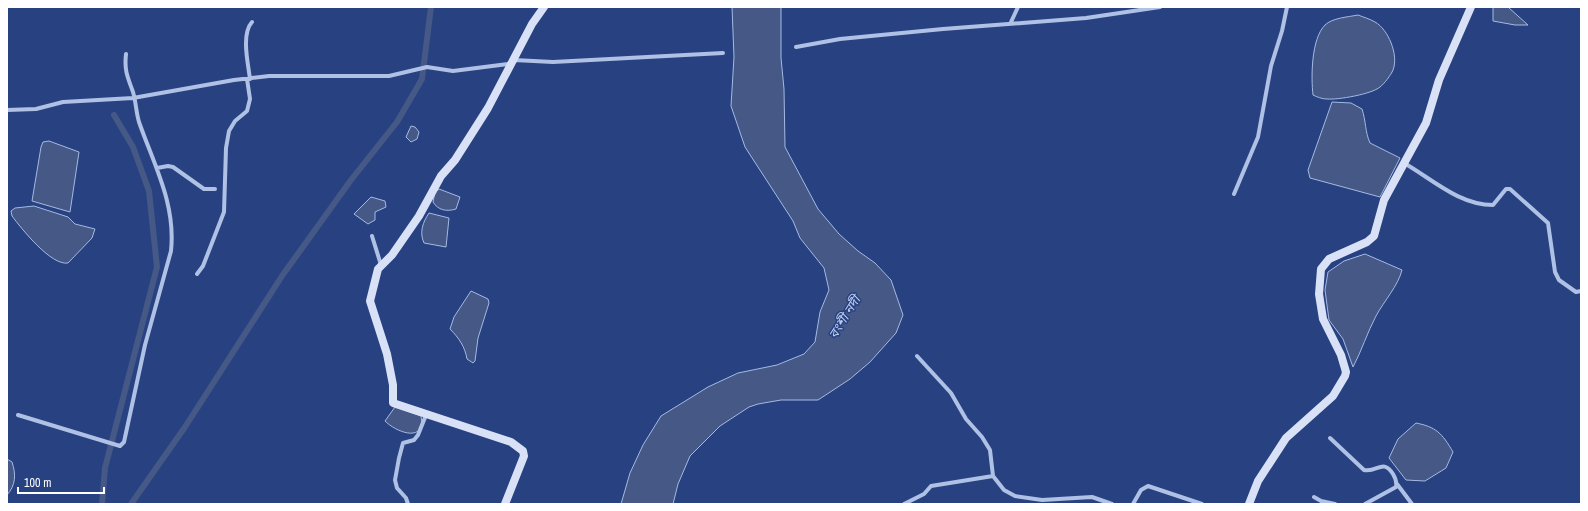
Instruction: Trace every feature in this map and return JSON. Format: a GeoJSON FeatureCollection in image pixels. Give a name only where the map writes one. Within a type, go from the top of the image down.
{"type":"FeatureCollection","features":[{"type":"Feature","properties":{"kind":"street"},"geometry":{"type":"LineString","coordinates":[[505,504],[524,456],[520,447],[511,442],[393,402],[393,385],[387,354],[370,301],[374,280],[378,269],[392,255],[419,216],[441,176],[455,160],[488,108],[532,24],[544,7]]}},
{"type":"Feature","properties":{"kind":"street"},"geometry":{"type":"LineString","coordinates":[[1011,22],[1018,7]]}},
{"type":"Feature","properties":{"kind":"street"},"geometry":{"type":"LineString","coordinates":[[796,46],[840,39],[1011,22],[1086,18],[1160,7]]}},
{"type":"Feature","properties":{"kind":"street"},"geometry":{"type":"LineString","coordinates":[[1234,194],[1258,137],[1271,66],[1282,31],[1287,7]]}},
{"type":"Feature","properties":{"kind":"street"},"geometry":{"type":"LineString","coordinates":[[1249,504],[1258,481],[1286,438],[1334,396],[1345,376],[1346,372],[1341,355],[1323,319],[1319,294],[1321,270],[1329,259],[1367,242],[1374,236],[1384,200],[1426,123],[1439,80],[1471,7]]}},
{"type":"Feature","properties":{"kind":"street"},"geometry":{"type":"LineString","coordinates":[[197,274],[203,266],[224,212],[226,148],[229,132],[235,121],[247,111],[250,99],[245,34],[248,26],[252,22]]}},
{"type":"Feature","properties":{"kind":"street"},"geometry":{"type":"LineString","coordinates":[[7,110],[36,109],[63,102],[133,98],[269,76],[389,76],[427,67],[453,71],[508,64],[514,60],[553,62],[723,53]]}},
{"type":"Feature","properties":{"kind":"street"},"geometry":{"type":"LineString","coordinates":[[18,415],[120,446],[123,445],[146,345],[171,251],[173,236],[169,204],[139,120],[133,98],[133,92],[127,79],[126,54]]}},
{"type":"Feature","properties":{"kind":"street"},"geometry":{"type":"LineString","coordinates":[[1404,163],[1458,197],[1476,202],[1493,205],[1506,189],[1510,189],[1548,222],[1555,272],[1559,280],[1576,292],[1581,291]]}},
{"type":"Feature","properties":{"kind":"street"},"geometry":{"type":"LineString","coordinates":[[157,168],[168,166],[173,167],[204,189],[215,189]]}},
{"type":"Feature","properties":{"kind":"street"},"geometry":{"type":"LineString","coordinates":[[372,236],[381,266]]}},
{"type":"Feature","properties":{"kind":"street"},"geometry":{"type":"LineString","coordinates":[[917,356],[951,393],[966,419],[982,437],[990,450],[993,476],[1004,490],[1015,496],[1042,500],[1092,497],[1112,504]]}},
{"type":"Feature","properties":{"kind":"street"},"geometry":{"type":"LineString","coordinates":[[408,504],[396,484],[399,458],[403,443],[414,440],[421,431],[426,414]]}},
{"type":"Feature","properties":{"kind":"street"},"geometry":{"type":"LineString","coordinates":[[1330,438],[1364,470],[1383,466],[1388,468],[1396,479],[1396,484],[1412,504]]}},
{"type":"Feature","properties":{"kind":"street"},"geometry":{"type":"LineString","coordinates":[[904,504],[924,494],[931,486],[993,476]]}},
{"type":"Feature","properties":{"kind":"street"},"geometry":{"type":"LineString","coordinates":[[1365,504],[1396,487],[1396,484]]}},
{"type":"Feature","properties":{"kind":"street"},"geometry":{"type":"LineString","coordinates":[[1133,504],[1141,490],[1148,486],[1202,504]]}},
{"type":"Feature","properties":{"kind":"street"},"geometry":{"type":"LineString","coordinates":[[1314,497],[1321,501],[1335,504]]}},
{"type":"Feature","properties":{"kind":"water","name":"বংশী নদী"},"geometry":{"type":"Polygon","coordinates":[[[732,7],[781,7],[781,58],[784,89],[785,147],[818,209],[839,234],[858,251],[875,263],[891,280],[903,315],[896,333],[870,362],[850,379],[818,400],[781,400],[758,404],[749,407],[720,426],[690,456],[678,484],[673,504],[621,504],[630,473],[643,445],[661,416],[708,387],[738,373],[777,365],[804,354],[815,342],[820,312],[829,290],[824,268],[800,238],[793,221],[745,147],[731,106],[734,57],[732,7]]]}},
{"type":"Feature","properties":{"kind":"water"},"geometry":{"type":"Polygon","coordinates":[[[1493,7],[1508,7],[1528,25],[1515,25],[1493,21],[1493,7]]]}},
{"type":"Feature","properties":{"kind":"water"},"geometry":{"type":"Polygon","coordinates":[[[1358,15],[1380,25],[1388,36],[1395,57],[1392,72],[1380,87],[1370,92],[1332,99],[1323,99],[1313,95],[1313,59],[1320,31],[1325,25],[1332,21],[1358,15]]]}},
{"type":"Feature","properties":{"kind":"water"},"geometry":{"type":"Polygon","coordinates":[[[1332,102],[1351,103],[1362,109],[1370,143],[1400,158],[1380,197],[1310,178],[1308,170],[1332,102]]]}},
{"type":"Feature","properties":{"kind":"water"},"geometry":{"type":"Polygon","coordinates":[[[411,126],[415,127],[419,132],[417,139],[411,142],[406,137],[411,126]]]}},
{"type":"Feature","properties":{"kind":"water"},"geometry":{"type":"Polygon","coordinates":[[[49,141],[79,152],[70,212],[32,201],[41,147],[43,142],[49,141]]]}},
{"type":"Feature","properties":{"kind":"water"},"geometry":{"type":"Polygon","coordinates":[[[439,189],[460,197],[456,209],[443,210],[435,205],[433,202],[435,192],[439,189]]]}},
{"type":"Feature","properties":{"kind":"water"},"geometry":{"type":"Polygon","coordinates":[[[371,197],[385,201],[386,207],[375,212],[375,220],[368,224],[354,214],[371,197]]]}},
{"type":"Feature","properties":{"kind":"water"},"geometry":{"type":"Polygon","coordinates":[[[34,206],[68,217],[75,224],[95,229],[92,238],[68,263],[53,259],[45,253],[29,237],[12,216],[11,211],[15,208],[34,206]]]}},
{"type":"Feature","properties":{"kind":"water"},"geometry":{"type":"Polygon","coordinates":[[[429,213],[449,218],[446,247],[424,243],[422,227],[429,213]]]}},
{"type":"Feature","properties":{"kind":"water"},"geometry":{"type":"Polygon","coordinates":[[[1365,254],[1402,270],[1394,288],[1376,316],[1353,367],[1343,339],[1329,320],[1325,290],[1328,272],[1344,261],[1365,254]]]}},
{"type":"Feature","properties":{"kind":"water"},"geometry":{"type":"Polygon","coordinates":[[[471,291],[488,299],[489,303],[478,338],[475,361],[473,363],[467,359],[461,343],[450,329],[454,317],[471,291]]]}},
{"type":"Feature","properties":{"kind":"water"},"geometry":{"type":"Polygon","coordinates":[[[395,407],[421,416],[419,430],[415,433],[403,432],[385,421],[395,407]]]}},
{"type":"Feature","properties":{"kind":"water"},"geometry":{"type":"Polygon","coordinates":[[[1416,423],[1434,429],[1438,432],[1453,452],[1446,468],[1425,481],[1406,480],[1389,458],[1398,439],[1416,423]]]}},
{"type":"Feature","properties":{"kind":"water"},"geometry":{"type":"Polygon","coordinates":[[[7,459],[12,462],[15,475],[14,483],[7,495],[7,459]]]}},
{"type":"Feature","properties":{"kind":"waterway"},"geometry":{"type":"LineString","coordinates":[[131,504],[185,427],[282,276],[351,180],[397,122],[422,79],[431,7]]}},
{"type":"Feature","properties":{"kind":"waterway"},"geometry":{"type":"LineString","coordinates":[[102,504],[105,468],[157,267],[149,191],[133,147],[114,115]]}}]}
